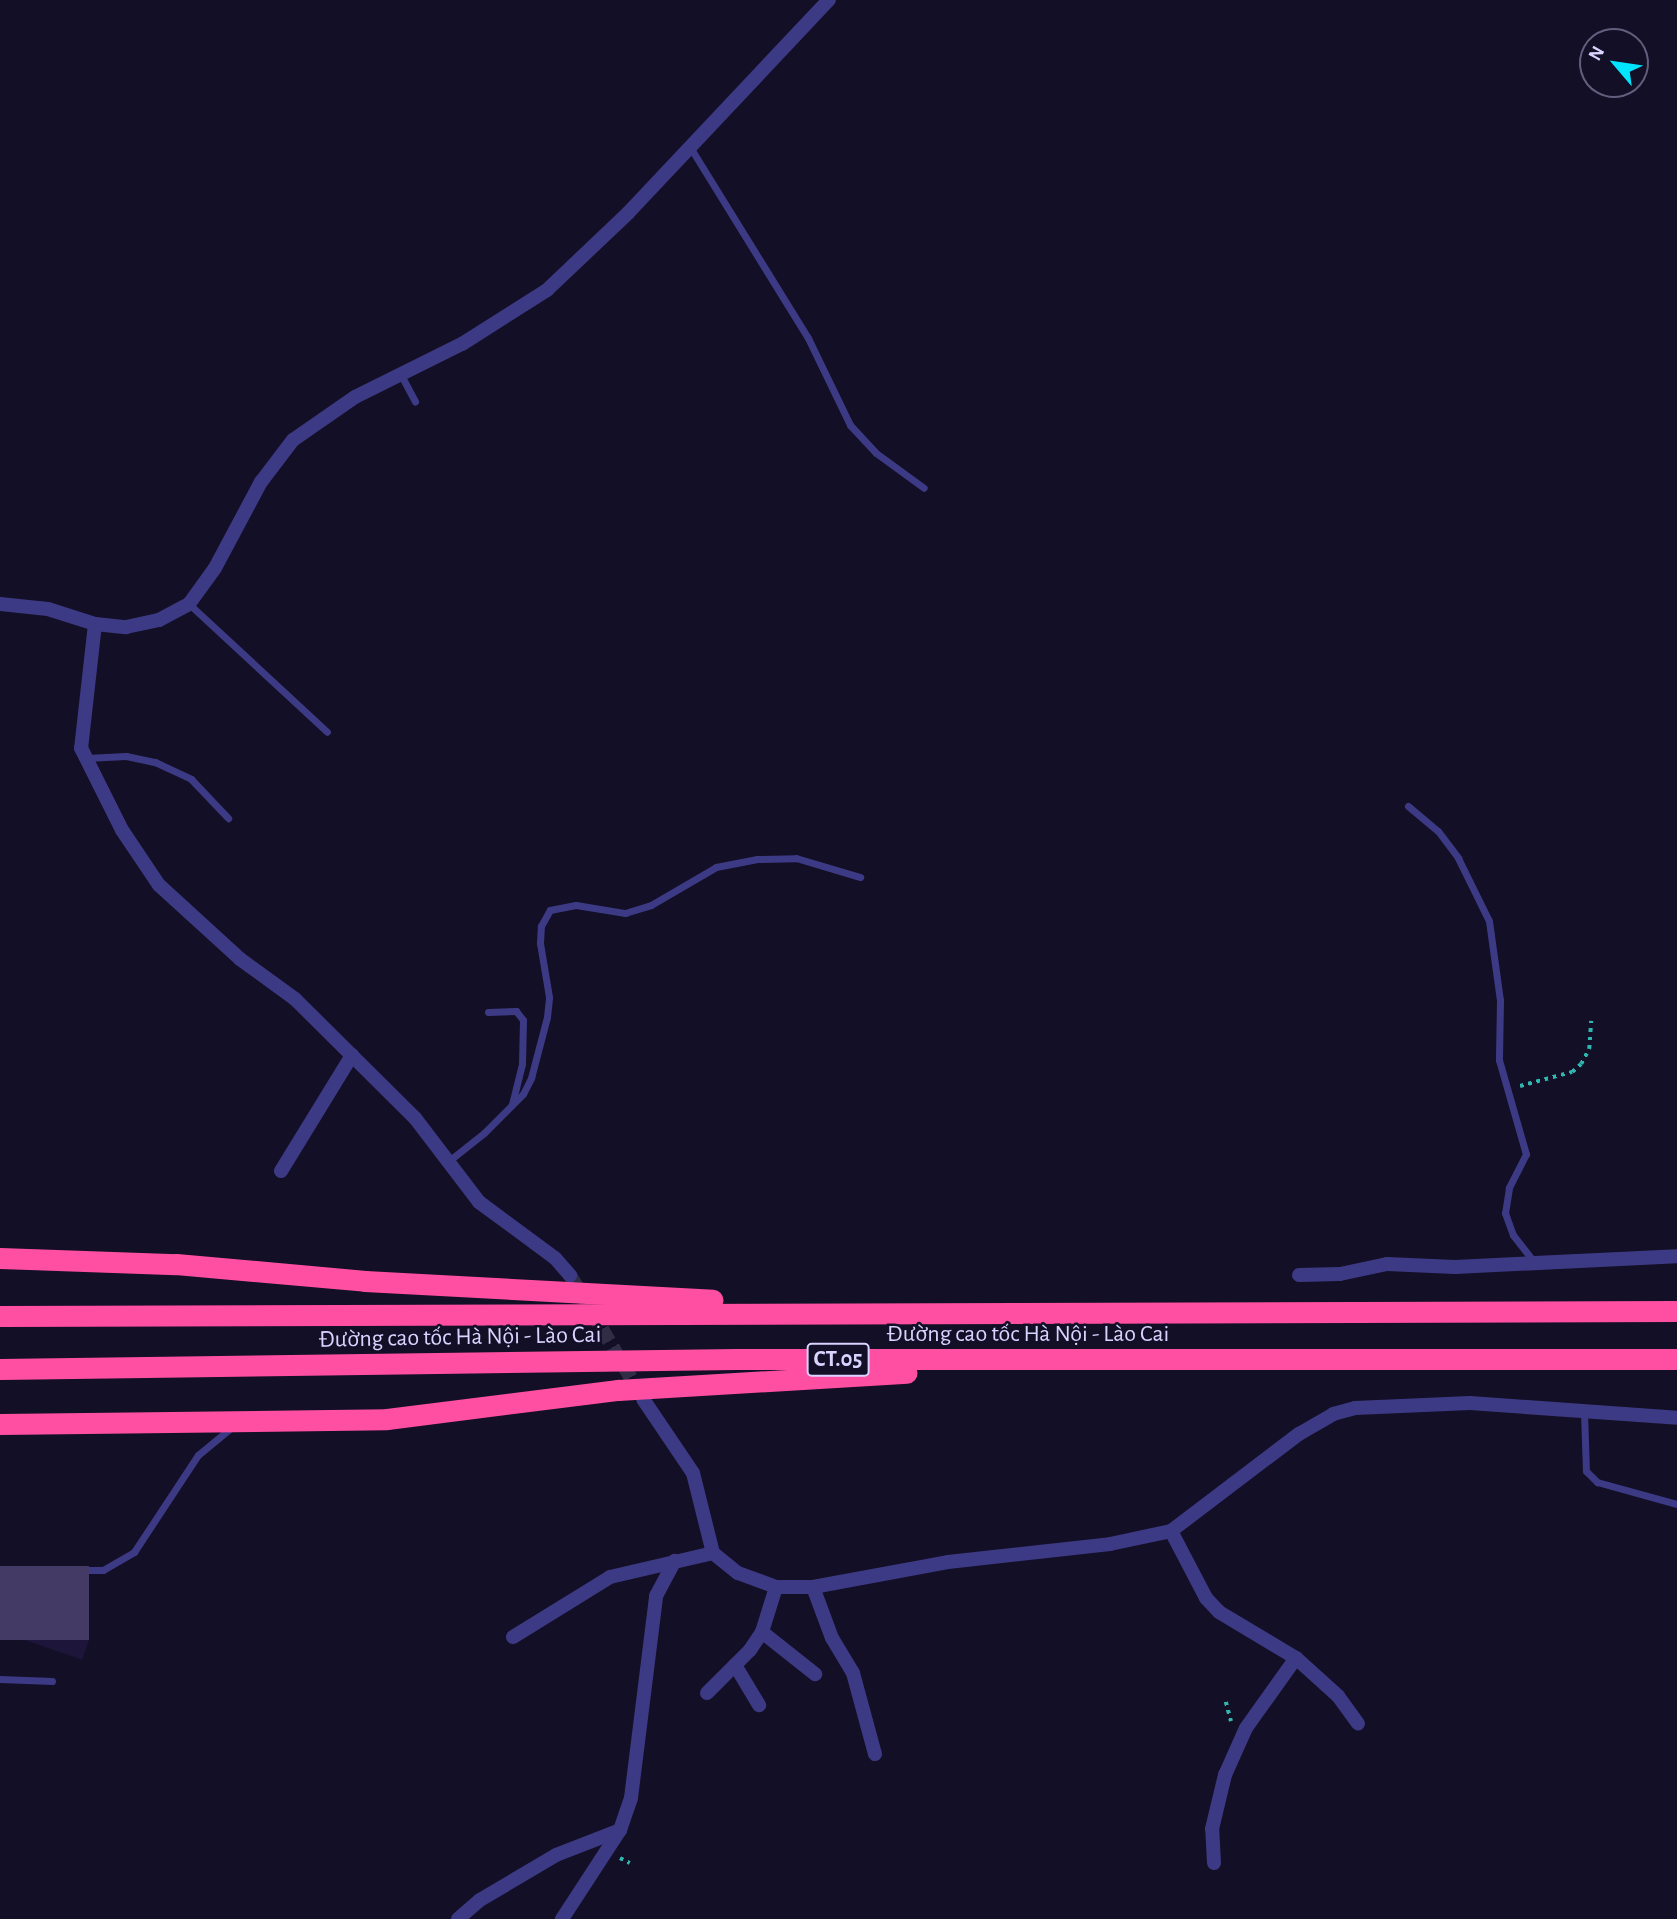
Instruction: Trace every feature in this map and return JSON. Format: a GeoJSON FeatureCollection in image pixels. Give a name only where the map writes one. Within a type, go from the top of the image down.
{"type":"FeatureCollection","features":[{"type":"Feature","properties":{"kind":"highway"},"geometry":{"type":"LineString","coordinates":[[0,1258],[176,1264],[365,1281],[590,1290],[857,1312]]}},
{"type":"Feature","properties":{"kind":"highway","name":"Đường cao tốc Hà Nội - Lào Cai"},"geometry":{"type":"LineString","coordinates":[[0,1316],[1677,1311]]}},
{"type":"Feature","properties":{"kind":"highway","name":"Đường cao tốc Hà Nội - Lào Cai"},"geometry":{"type":"LineString","coordinates":[[0,1369],[736,1359],[1101,1362],[1677,1359]]}},
{"type":"Feature","properties":{"kind":"highway"},"geometry":{"type":"LineString","coordinates":[[0,1424],[387,1419],[618,1390],[1101,1362]]}},
{"type":"Feature","properties":{"kind":"street"},"geometry":{"type":"LineString","coordinates":[[0,604],[48,609],[95,624],[142,624],[190,604],[215,568],[261,482],[293,440],[331,411],[472,338],[547,290],[690,146],[829,0]]}},
{"type":"Feature","properties":{"kind":"street"},"geometry":{"type":"LineString","coordinates":[[95,624],[80,733],[85,758],[122,830],[159,885],[240,959],[295,999],[352,1055],[450,1160],[479,1202],[555,1258],[570,1275]]}},
{"type":"Feature","properties":{"kind":"street"},"geometry":{"type":"LineString","coordinates":[[281,1171],[352,1055]]}},
{"type":"Feature","properties":{"kind":"street"},"geometry":{"type":"LineString","coordinates":[[1299,1275],[1340,1274],[1387,1265],[1536,1264],[1677,1256]]}},
{"type":"Feature","properties":{"kind":"street"},"geometry":{"type":"LineString","coordinates":[[643,1399],[693,1473],[713,1553],[738,1573],[776,1587],[813,1587],[948,1562],[1110,1544],[1171,1531],[1274,1451],[1333,1414],[1376,1404],[1470,1403],[1677,1418]]}},
{"type":"Feature","properties":{"kind":"street"},"geometry":{"type":"LineString","coordinates":[[1171,1531],[1206,1598],[1219,1612],[1296,1658],[1338,1696],[1358,1724]]}},
{"type":"Feature","properties":{"kind":"street"},"geometry":{"type":"LineString","coordinates":[[513,1637],[610,1577],[713,1553]]}},
{"type":"Feature","properties":{"kind":"street"},"geometry":{"type":"LineString","coordinates":[[562,1919],[620,1830],[635,1778],[656,1596],[675,1561]]}},
{"type":"Feature","properties":{"kind":"street"},"geometry":{"type":"LineString","coordinates":[[707,1693],[762,1632],[776,1587]]}},
{"type":"Feature","properties":{"kind":"street"},"geometry":{"type":"LineString","coordinates":[[813,1587],[832,1638],[853,1673],[875,1754]]}},
{"type":"Feature","properties":{"kind":"street"},"geometry":{"type":"LineString","coordinates":[[762,1632],[815,1674]]}},
{"type":"Feature","properties":{"kind":"street"},"geometry":{"type":"LineString","coordinates":[[1214,1863],[1212,1829],[1225,1775],[1247,1728],[1296,1658]]}},
{"type":"Feature","properties":{"kind":"street"},"geometry":{"type":"LineString","coordinates":[[735,1664],[759,1705]]}},
{"type":"Feature","properties":{"kind":"street"},"geometry":{"type":"LineString","coordinates":[[458,1919],[480,1900],[556,1855],[620,1830]]}},
{"type":"Feature","properties":{"kind":"lane"},"geometry":{"type":"LineString","coordinates":[[690,146],[808,338],[850,425],[876,453],[924,488]]}},
{"type":"Feature","properties":{"kind":"lane"},"geometry":{"type":"LineString","coordinates":[[401,375],[415,401]]}},
{"type":"Feature","properties":{"kind":"lane"},"geometry":{"type":"LineString","coordinates":[[190,604],[327,732]]}},
{"type":"Feature","properties":{"kind":"lane"},"geometry":{"type":"LineString","coordinates":[[85,758],[126,756],[155,762],[191,779],[229,818]]}},
{"type":"Feature","properties":{"kind":"lane"},"geometry":{"type":"LineString","coordinates":[[1408,806],[1438,831],[1458,858],[1489,920],[1500,1000],[1499,1060],[1526,1154],[1509,1188],[1505,1213],[1513,1235],[1536,1264]]}},
{"type":"Feature","properties":{"kind":"lane"},"geometry":{"type":"LineString","coordinates":[[450,1160],[512,1105],[531,1078],[547,1017],[549,997],[540,943],[541,926],[550,910],[576,905],[625,913],[651,905],[716,867],[757,859],[796,858],[860,877]]}},
{"type":"Feature","properties":{"kind":"lane"},"geometry":{"type":"LineString","coordinates":[[488,1012],[516,1011],[523,1020],[522,1064],[512,1105]]}},
{"type":"Feature","properties":{"kind":"lane"},"geometry":{"type":"LineString","coordinates":[[1584,1412],[1583,1456],[1591,1477],[1597,1482],[1677,1504]]}},
{"type":"Feature","properties":{"kind":"lane"},"geometry":{"type":"LineString","coordinates":[[64,1570],[103,1570],[119,1565],[134,1552],[198,1455],[239,1422]]}},
{"type":"Feature","properties":{"kind":"lane"},"geometry":{"type":"LineString","coordinates":[[0,1679],[52,1681]]}},
{"type":"Feature","properties":{"kind":"path"},"geometry":{"type":"LineString","coordinates":[[1509,1092],[1538,1079],[1572,1072],[1589,1049],[1591,1021]]}},
{"type":"Feature","properties":{"kind":"building"},"geometry":{"type":"Polygon","coordinates":[[[0,1566],[89,1566],[89,1640],[0,1640],[0,1566]]]}},
{"type":"Feature","properties":{"kind":"tunnel"},"geometry":{"type":"LineString","coordinates":[[570,1275],[641,1395]]}}]}
